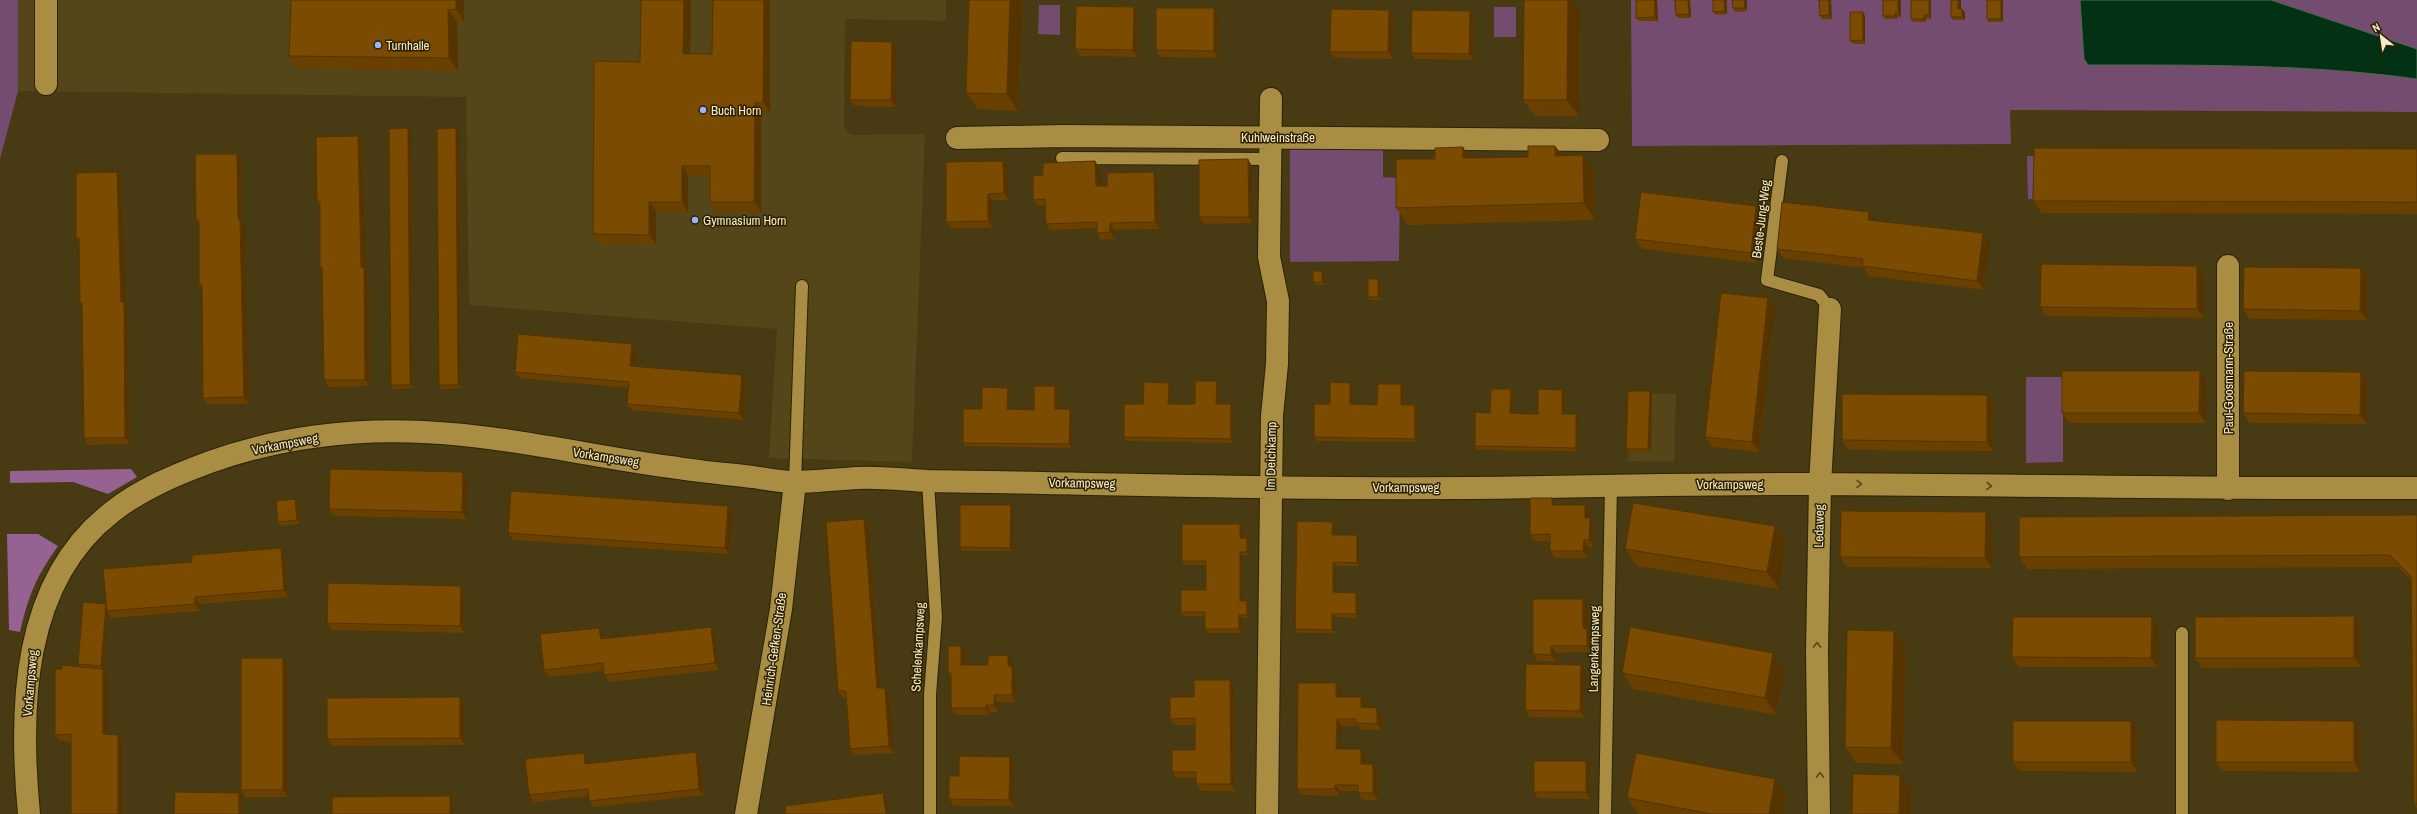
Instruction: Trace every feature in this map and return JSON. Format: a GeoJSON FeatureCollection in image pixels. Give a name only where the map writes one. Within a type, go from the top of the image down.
{"type":"FeatureCollection","features":[{"type":"Feature","properties":{"kind":"street"},"geometry":{"type":"LineString","coordinates":[[46,0],[46,84]]}},
{"type":"Feature","properties":{"kind":"street","name":"Im Deichkamp"},"geometry":{"type":"LineString","coordinates":[[1267,814],[1272,416],[1277,364],[1278,301],[1269,257],[1271,99]]}},
{"type":"Feature","properties":{"kind":"street","name":"Kuhlweinstraße"},"geometry":{"type":"LineString","coordinates":[[957,138],[1063,136],[1598,140]]}},
{"type":"Feature","properties":{"kind":"street","name":"Paul-Goosmann-Straße"},"geometry":{"type":"LineString","coordinates":[[2228,266],[2228,489]]}},
{"type":"Feature","properties":{"kind":"street","name":"Ledaweg"},"geometry":{"type":"LineString","coordinates":[[1819,814],[1817,651],[1820,484],[1830,308]]}},
{"type":"Feature","properties":{"kind":"street","name":"Vorkampsweg"},"geometry":{"type":"LineString","coordinates":[[30,814],[26,780],[26,708],[31,651],[45,605],[61,570],[88,534],[112,512],[166,478],[226,456],[269,445],[354,432],[382,430],[467,436],[676,468],[795,482],[861,478],[928,481],[1271,486],[1541,487],[1612,484],[1820,484],[2228,489]]}},
{"type":"Feature","properties":{"kind":"street","name":"Heinrich-Gefken-Straße"},"geometry":{"type":"LineString","coordinates":[[746,814],[781,609],[795,482]]}},
{"type":"Feature","properties":{"kind":"street"},"geometry":{"type":"LineString","coordinates":[[2228,489],[2417,488]]}},
{"type":"Feature","properties":{"kind":"lane"},"geometry":{"type":"LineString","coordinates":[[1062,158],[1270,159]]}},
{"type":"Feature","properties":{"kind":"lane","name":"Beste-Jung-Weg"},"geometry":{"type":"LineString","coordinates":[[1767,280],[1782,161]]}},
{"type":"Feature","properties":{"kind":"lane","name":"Ledaweg"},"geometry":{"type":"LineString","coordinates":[[1767,280],[1819,295],[1830,308]]}},
{"type":"Feature","properties":{"kind":"lane"},"geometry":{"type":"LineString","coordinates":[[795,482],[802,286]]}},
{"type":"Feature","properties":{"kind":"lane","name":"Schelenkampsweg"},"geometry":{"type":"LineString","coordinates":[[928,481],[936,617],[930,695],[930,814]]}},
{"type":"Feature","properties":{"kind":"lane","name":"Langenkampsweg"},"geometry":{"type":"LineString","coordinates":[[1605,814],[1612,484]]}},
{"type":"Feature","properties":{"kind":"lane"},"geometry":{"type":"LineString","coordinates":[[2182,633],[2182,814]]}},
{"type":"Feature","properties":{"kind":"shaded area"},"geometry":{"type":"Polygon","coordinates":[[[0,0],[18,0],[18,91],[0,159],[0,0]]]}},
{"type":"Feature","properties":{"kind":"shaded area","name":"Gymnasium Horn"},"geometry":{"type":"Polygon","coordinates":[[[18,0],[946,0],[946,21],[845,19],[844,128],[851,135],[925,134],[912,462],[769,458],[777,329],[469,305],[466,97],[18,91],[18,0]]]}},
{"type":"Feature","properties":{"kind":"shaded area"},"geometry":{"type":"Polygon","coordinates":[[[1631,0],[2417,0],[2417,112],[2010,110],[2011,144],[1632,146],[1631,0]]]}},
{"type":"Feature","properties":{"kind":"shaded area"},"geometry":{"type":"Polygon","coordinates":[[[2080,0],[2271,0],[2417,49],[2417,79],[2335,70],[2253,66],[2088,65],[2084,59],[2080,0]]]}},
{"type":"Feature","properties":{"kind":"shaded area"},"geometry":{"type":"Polygon","coordinates":[[[1039,5],[1060,5],[1060,35],[1038,34],[1039,5]]]}},
{"type":"Feature","properties":{"kind":"shaded area"},"geometry":{"type":"Polygon","coordinates":[[[1494,7],[1516,7],[1516,37],[1494,37],[1494,7]]]}},
{"type":"Feature","properties":{"kind":"shaded area"},"geometry":{"type":"Polygon","coordinates":[[[1290,148],[1383,148],[1383,177],[1400,178],[1399,261],[1290,262],[1290,148]]]}},
{"type":"Feature","properties":{"kind":"shaded area"},"geometry":{"type":"Polygon","coordinates":[[[2027,156],[2041,156],[2041,199],[2028,199],[2027,156]]]}},
{"type":"Feature","properties":{"kind":"shaded area"},"geometry":{"type":"Polygon","coordinates":[[[2026,377],[2063,377],[2063,462],[2026,463],[2026,377]]]}},
{"type":"Feature","properties":{"kind":"shaded area"},"geometry":{"type":"Polygon","coordinates":[[[1630,393],[1676,394],[1674,462],[1628,461],[1630,393]]]}},
{"type":"Feature","properties":{"kind":"shaded area"},"geometry":{"type":"Polygon","coordinates":[[[131,469],[137,477],[108,494],[73,482],[10,483],[10,471],[131,469]]]}},
{"type":"Feature","properties":{"kind":"shaded area"},"geometry":{"type":"Polygon","coordinates":[[[7,534],[38,534],[58,546],[44,567],[34,586],[20,632],[9,630],[7,534]]]}},
{"type":"Feature","properties":{"kind":"building","name":"Turnhalle"},"geometry":{"type":"Polygon","coordinates":[[[291,0],[456,0],[456,9],[448,10],[449,58],[289,56],[291,0]]]}},
{"type":"Feature","properties":{"kind":"building"},"geometry":{"type":"Polygon","coordinates":[[[641,0],[684,0],[683,54],[712,54],[713,0],[764,0],[763,102],[755,103],[754,202],[710,202],[710,166],[682,166],[682,202],[649,202],[649,235],[593,234],[594,61],[640,62],[641,0]]]}},
{"type":"Feature","properties":{"kind":"building"},"geometry":{"type":"Polygon","coordinates":[[[969,0],[1010,0],[1007,94],[966,93],[969,0]]]}},
{"type":"Feature","properties":{"kind":"building"},"geometry":{"type":"Polygon","coordinates":[[[1524,0],[1568,0],[1567,100],[1523,100],[1524,0]]]}},
{"type":"Feature","properties":{"kind":"building"},"geometry":{"type":"Polygon","coordinates":[[[1636,0],[1655,0],[1655,17],[1636,18],[1636,0]]]}},
{"type":"Feature","properties":{"kind":"building"},"geometry":{"type":"Polygon","coordinates":[[[1675,0],[1688,0],[1689,14],[1676,15],[1675,0]]]}},
{"type":"Feature","properties":{"kind":"building"},"geometry":{"type":"Polygon","coordinates":[[[1713,0],[1724,0],[1725,11],[1713,12],[1713,0]]]}},
{"type":"Feature","properties":{"kind":"building"},"geometry":{"type":"Polygon","coordinates":[[[1732,0],[1744,0],[1745,8],[1733,8],[1732,0]]]}},
{"type":"Feature","properties":{"kind":"building"},"geometry":{"type":"Polygon","coordinates":[[[1819,0],[1829,0],[1829,15],[1820,16],[1819,0]]]}},
{"type":"Feature","properties":{"kind":"building"},"geometry":{"type":"Polygon","coordinates":[[[1883,0],[1898,0],[1898,13],[1895,13],[1895,16],[1883,16],[1883,0]]]}},
{"type":"Feature","properties":{"kind":"building"},"geometry":{"type":"Polygon","coordinates":[[[1911,0],[1929,0],[1929,15],[1924,15],[1924,19],[1911,19],[1911,0]]]}},
{"type":"Feature","properties":{"kind":"building"},"geometry":{"type":"Polygon","coordinates":[[[1951,0],[1958,0],[1958,9],[1962,9],[1962,17],[1951,17],[1951,0]]]}},
{"type":"Feature","properties":{"kind":"building"},"geometry":{"type":"Polygon","coordinates":[[[1987,0],[2001,0],[2001,19],[1987,19],[1987,0]]]}},
{"type":"Feature","properties":{"kind":"building"},"geometry":{"type":"Polygon","coordinates":[[[1076,6],[1134,7],[1133,50],[1075,49],[1076,6]]]}},
{"type":"Feature","properties":{"kind":"building"},"geometry":{"type":"Polygon","coordinates":[[[1156,8],[1214,8],[1214,51],[1156,50],[1156,8]]]}},
{"type":"Feature","properties":{"kind":"building"},"geometry":{"type":"Polygon","coordinates":[[[1331,9],[1389,10],[1388,52],[1330,52],[1331,9]]]}},
{"type":"Feature","properties":{"kind":"building"},"geometry":{"type":"Polygon","coordinates":[[[1412,10],[1470,11],[1469,54],[1411,53],[1412,10]]]}},
{"type":"Feature","properties":{"kind":"building"},"geometry":{"type":"Polygon","coordinates":[[[1850,12],[1863,12],[1863,40],[1850,41],[1850,12]]]}},
{"type":"Feature","properties":{"kind":"building"},"geometry":{"type":"Polygon","coordinates":[[[851,41],[892,42],[891,100],[850,100],[851,41]]]}},
{"type":"Feature","properties":{"kind":"building"},"geometry":{"type":"Polygon","coordinates":[[[408,128],[410,385],[391,385],[389,129],[408,128]]]}},
{"type":"Feature","properties":{"kind":"building"},"geometry":{"type":"Polygon","coordinates":[[[456,128],[458,385],[439,385],[437,129],[456,128]]]}},
{"type":"Feature","properties":{"kind":"building"},"geometry":{"type":"Polygon","coordinates":[[[358,136],[361,267],[364,267],[365,380],[324,380],[322,267],[320,267],[320,202],[317,202],[316,137],[358,136]]]}},
{"type":"Feature","properties":{"kind":"building"},"geometry":{"type":"Polygon","coordinates":[[[1528,146],[1555,146],[1555,156],[1583,155],[1584,203],[1396,208],[1396,159],[1435,159],[1435,148],[1463,147],[1463,158],[1528,157],[1528,146]]]}},
{"type":"Feature","properties":{"kind":"building"},"geometry":{"type":"Polygon","coordinates":[[[2034,148],[2417,149],[2417,202],[2033,201],[2034,148]]]}},
{"type":"Feature","properties":{"kind":"building"},"geometry":{"type":"Polygon","coordinates":[[[195,154],[237,154],[244,397],[203,398],[202,285],[199,285],[199,220],[196,220],[195,154]]]}},
{"type":"Feature","properties":{"kind":"building"},"geometry":{"type":"Polygon","coordinates":[[[1248,159],[1249,217],[1199,217],[1199,160],[1248,159]]]}},
{"type":"Feature","properties":{"kind":"building"},"geometry":{"type":"Polygon","coordinates":[[[1003,161],[1004,193],[988,194],[988,221],[946,222],[946,162],[1003,161]]]}},
{"type":"Feature","properties":{"kind":"building"},"geometry":{"type":"Polygon","coordinates":[[[1095,161],[1096,186],[1107,186],[1107,173],[1154,172],[1155,222],[1110,223],[1110,232],[1097,233],[1097,222],[1046,224],[1045,199],[1033,200],[1033,176],[1043,175],[1043,163],[1095,161]]]}},
{"type":"Feature","properties":{"kind":"building"},"geometry":{"type":"Polygon","coordinates":[[[117,172],[121,302],[124,302],[125,438],[84,438],[82,303],[80,303],[79,238],[76,238],[76,173],[117,172]]]}},
{"type":"Feature","properties":{"kind":"building"},"geometry":{"type":"Polygon","coordinates":[[[1641,192],[1756,206],[1751,253],[1635,239],[1641,192]]]}},
{"type":"Feature","properties":{"kind":"building"},"geometry":{"type":"Polygon","coordinates":[[[1782,202],[1869,212],[1868,220],[1983,233],[1977,281],[1862,266],[1863,259],[1777,249],[1782,202]]]}},
{"type":"Feature","properties":{"kind":"building"},"geometry":{"type":"Polygon","coordinates":[[[2041,264],[2197,266],[2197,309],[2040,307],[2041,264]]]}},
{"type":"Feature","properties":{"kind":"building"},"geometry":{"type":"Polygon","coordinates":[[[2244,267],[2361,268],[2360,311],[2243,309],[2244,267]]]}},
{"type":"Feature","properties":{"kind":"building"},"geometry":{"type":"Polygon","coordinates":[[[1313,271],[1322,271],[1322,282],[1313,282],[1313,271]]]}},
{"type":"Feature","properties":{"kind":"building"},"geometry":{"type":"Polygon","coordinates":[[[1368,279],[1378,279],[1378,297],[1368,297],[1368,279]]]}},
{"type":"Feature","properties":{"kind":"building"},"geometry":{"type":"Polygon","coordinates":[[[1721,293],[1768,298],[1752,442],[1705,437],[1721,293]]]}},
{"type":"Feature","properties":{"kind":"building"},"geometry":{"type":"Polygon","coordinates":[[[518,334],[632,344],[630,366],[742,375],[739,413],[627,404],[629,382],[515,372],[518,334]]]}},
{"type":"Feature","properties":{"kind":"building"},"geometry":{"type":"Polygon","coordinates":[[[2062,371],[2200,371],[2199,413],[2062,413],[2062,371]]]}},
{"type":"Feature","properties":{"kind":"building"},"geometry":{"type":"Polygon","coordinates":[[[2244,371],[2361,372],[2360,415],[2243,413],[2244,371]]]}},
{"type":"Feature","properties":{"kind":"building"},"geometry":{"type":"Polygon","coordinates":[[[1195,381],[1217,381],[1216,404],[1231,404],[1231,439],[1124,437],[1124,404],[1143,404],[1144,382],[1169,383],[1168,404],[1195,404],[1195,381]]]}},
{"type":"Feature","properties":{"kind":"building"},"geometry":{"type":"Polygon","coordinates":[[[1330,382],[1350,383],[1350,404],[1377,405],[1378,384],[1401,384],[1401,405],[1415,405],[1415,439],[1314,437],[1314,404],[1330,404],[1330,382]]]}},
{"type":"Feature","properties":{"kind":"building"},"geometry":{"type":"Polygon","coordinates":[[[1034,386],[1055,386],[1055,409],[1070,409],[1069,444],[963,443],[963,409],[982,409],[982,387],[1008,388],[1007,409],[1034,410],[1034,386]]]}},
{"type":"Feature","properties":{"kind":"building"},"geometry":{"type":"Polygon","coordinates":[[[1491,389],[1511,389],[1510,413],[1526,414],[1538,414],[1538,389],[1562,390],[1562,414],[1576,414],[1576,448],[1475,446],[1475,412],[1490,413],[1491,389]]]}},
{"type":"Feature","properties":{"kind":"building"},"geometry":{"type":"Polygon","coordinates":[[[1628,391],[1650,391],[1648,449],[1626,449],[1628,391]]]}},
{"type":"Feature","properties":{"kind":"building"},"geometry":{"type":"Polygon","coordinates":[[[1842,394],[1987,395],[1987,442],[1842,440],[1842,394]]]}},
{"type":"Feature","properties":{"kind":"building"},"geometry":{"type":"Polygon","coordinates":[[[330,469],[463,472],[462,512],[329,509],[330,469]]]}},
{"type":"Feature","properties":{"kind":"building"},"geometry":{"type":"Polygon","coordinates":[[[511,491],[728,506],[725,548],[508,533],[511,491]]]}},
{"type":"Feature","properties":{"kind":"building"},"geometry":{"type":"Polygon","coordinates":[[[1530,498],[1552,498],[1552,505],[1585,505],[1585,518],[1590,518],[1589,540],[1584,540],[1583,551],[1550,551],[1550,534],[1530,535],[1530,498]]]}},
{"type":"Feature","properties":{"kind":"building"},"geometry":{"type":"Polygon","coordinates":[[[295,499],[297,520],[278,522],[276,501],[295,499]]]}},
{"type":"Feature","properties":{"kind":"building"},"geometry":{"type":"Polygon","coordinates":[[[1633,503],[1775,526],[1767,572],[1625,549],[1633,503]]]}},
{"type":"Feature","properties":{"kind":"building"},"geometry":{"type":"Polygon","coordinates":[[[960,505],[1011,505],[1010,548],[960,547],[960,505]]]}},
{"type":"Feature","properties":{"kind":"building"},"geometry":{"type":"Polygon","coordinates":[[[1841,511],[1986,512],[1985,558],[1840,557],[1841,511]]]}},
{"type":"Feature","properties":{"kind":"building"},"geometry":{"type":"Polygon","coordinates":[[[2417,515],[2417,804],[2414,804],[2411,576],[2390,555],[2019,557],[2019,517],[2417,515]]]}},
{"type":"Feature","properties":{"kind":"building"},"geometry":{"type":"Polygon","coordinates":[[[864,519],[877,688],[885,688],[889,746],[850,749],[846,691],[838,691],[826,522],[864,519]]]}},
{"type":"Feature","properties":{"kind":"building"},"geometry":{"type":"Polygon","coordinates":[[[1297,521],[1333,522],[1332,535],[1357,535],[1357,563],[1333,562],[1333,592],[1356,593],[1356,614],[1332,614],[1332,630],[1295,629],[1297,521]]]}},
{"type":"Feature","properties":{"kind":"building"},"geometry":{"type":"Polygon","coordinates":[[[1182,524],[1240,524],[1240,538],[1247,538],[1247,552],[1240,552],[1240,601],[1247,601],[1247,615],[1239,615],[1239,629],[1205,629],[1205,612],[1181,612],[1181,590],[1206,590],[1206,561],[1182,561],[1182,524]]]}},
{"type":"Feature","properties":{"kind":"building"},"geometry":{"type":"Polygon","coordinates":[[[281,548],[284,590],[195,597],[195,604],[107,611],[103,569],[192,562],[192,555],[281,548]]]}},
{"type":"Feature","properties":{"kind":"building"},"geometry":{"type":"Polygon","coordinates":[[[328,583],[461,586],[460,626],[327,623],[328,583]]]}},
{"type":"Feature","properties":{"kind":"building"},"geometry":{"type":"Polygon","coordinates":[[[1533,599],[1583,599],[1583,628],[1587,629],[1587,646],[1551,646],[1551,655],[1533,654],[1533,599]]]}},
{"type":"Feature","properties":{"kind":"building"},"geometry":{"type":"Polygon","coordinates":[[[83,602],[106,604],[101,666],[78,664],[83,602]]]}},
{"type":"Feature","properties":{"kind":"building"},"geometry":{"type":"Polygon","coordinates":[[[2354,616],[2354,658],[2195,658],[2195,617],[2354,616]]]}},
{"type":"Feature","properties":{"kind":"building"},"geometry":{"type":"Polygon","coordinates":[[[2013,617],[2152,617],[2151,658],[2012,657],[2013,617]]]}},
{"type":"Feature","properties":{"kind":"building"},"geometry":{"type":"Polygon","coordinates":[[[711,627],[715,663],[604,675],[603,663],[544,670],[540,634],[599,628],[601,639],[711,627]]]}},
{"type":"Feature","properties":{"kind":"building"},"geometry":{"type":"Polygon","coordinates":[[[1630,627],[1773,653],[1765,698],[1622,673],[1630,627]]]}},
{"type":"Feature","properties":{"kind":"building"},"geometry":{"type":"Polygon","coordinates":[[[1847,630],[1894,631],[1891,748],[1845,747],[1847,630]]]}},
{"type":"Feature","properties":{"kind":"building"},"geometry":{"type":"Polygon","coordinates":[[[948,646],[961,646],[961,665],[988,665],[988,656],[1008,655],[1008,666],[1012,666],[1012,695],[994,695],[994,705],[986,705],[986,708],[951,708],[951,673],[948,673],[948,646]]]}},
{"type":"Feature","properties":{"kind":"building"},"geometry":{"type":"Polygon","coordinates":[[[241,658],[283,658],[283,790],[241,790],[241,658]]]}},
{"type":"Feature","properties":{"kind":"building"},"geometry":{"type":"Polygon","coordinates":[[[1526,664],[1581,665],[1580,711],[1525,710],[1526,664]]]}},
{"type":"Feature","properties":{"kind":"building"},"geometry":{"type":"Polygon","coordinates":[[[62,665],[103,669],[103,734],[118,735],[118,814],[71,814],[71,734],[55,735],[55,669],[62,669],[62,665]]]}},
{"type":"Feature","properties":{"kind":"building"},"geometry":{"type":"Polygon","coordinates":[[[1194,680],[1230,680],[1231,784],[1196,784],[1196,772],[1172,772],[1172,750],[1195,750],[1195,718],[1170,719],[1170,697],[1194,697],[1194,680]]]}},
{"type":"Feature","properties":{"kind":"building"},"geometry":{"type":"Polygon","coordinates":[[[1298,683],[1336,683],[1336,697],[1361,697],[1361,707],[1377,708],[1377,724],[1356,723],[1356,719],[1337,719],[1336,749],[1361,749],[1361,764],[1373,764],[1373,793],[1358,793],[1358,785],[1335,785],[1335,789],[1297,789],[1298,683]]]}},
{"type":"Feature","properties":{"kind":"building"},"geometry":{"type":"Polygon","coordinates":[[[460,697],[460,738],[327,739],[327,698],[460,697]]]}},
{"type":"Feature","properties":{"kind":"building"},"geometry":{"type":"Polygon","coordinates":[[[2216,720],[2354,721],[2354,762],[2216,762],[2216,720]]]}},
{"type":"Feature","properties":{"kind":"building"},"geometry":{"type":"Polygon","coordinates":[[[2013,721],[2131,721],[2131,762],[2013,762],[2013,721]]]}},
{"type":"Feature","properties":{"kind":"building"},"geometry":{"type":"Polygon","coordinates":[[[696,752],[699,789],[589,801],[588,789],[529,795],[525,759],[584,753],[585,764],[696,752]]]}},
{"type":"Feature","properties":{"kind":"building"},"geometry":{"type":"Polygon","coordinates":[[[1636,753],[1775,779],[1769,814],[1712,814],[1627,798],[1636,753]]]}},
{"type":"Feature","properties":{"kind":"building"},"geometry":{"type":"Polygon","coordinates":[[[959,756],[1010,757],[1009,800],[949,799],[949,776],[959,776],[959,756]]]}},
{"type":"Feature","properties":{"kind":"building"},"geometry":{"type":"Polygon","coordinates":[[[1534,761],[1586,761],[1586,792],[1534,792],[1534,761]]]}},
{"type":"Feature","properties":{"kind":"building"},"geometry":{"type":"Polygon","coordinates":[[[1853,774],[1900,775],[1899,814],[1852,814],[1853,774]]]}},
{"type":"Feature","properties":{"kind":"building"},"geometry":{"type":"Polygon","coordinates":[[[175,792],[239,793],[239,814],[174,814],[175,792]]]}},
{"type":"Feature","properties":{"kind":"building"},"geometry":{"type":"Polygon","coordinates":[[[883,793],[886,814],[786,814],[785,806],[883,793]]]}},
{"type":"Feature","properties":{"kind":"building"},"geometry":{"type":"Polygon","coordinates":[[[450,796],[450,814],[332,814],[332,797],[450,796]]]}},
{"type":"Feature","properties":{"kind":"place","name":"Turnhalle"},"geometry":{"type":"Point","coordinates":[378,45]}},
{"type":"Feature","properties":{"kind":"place","name":"Buch Horn"},"geometry":{"type":"Point","coordinates":[703,110]}},
{"type":"Feature","properties":{"kind":"place","name":"Gymnasium Horn"},"geometry":{"type":"Point","coordinates":[695,220]}}]}
